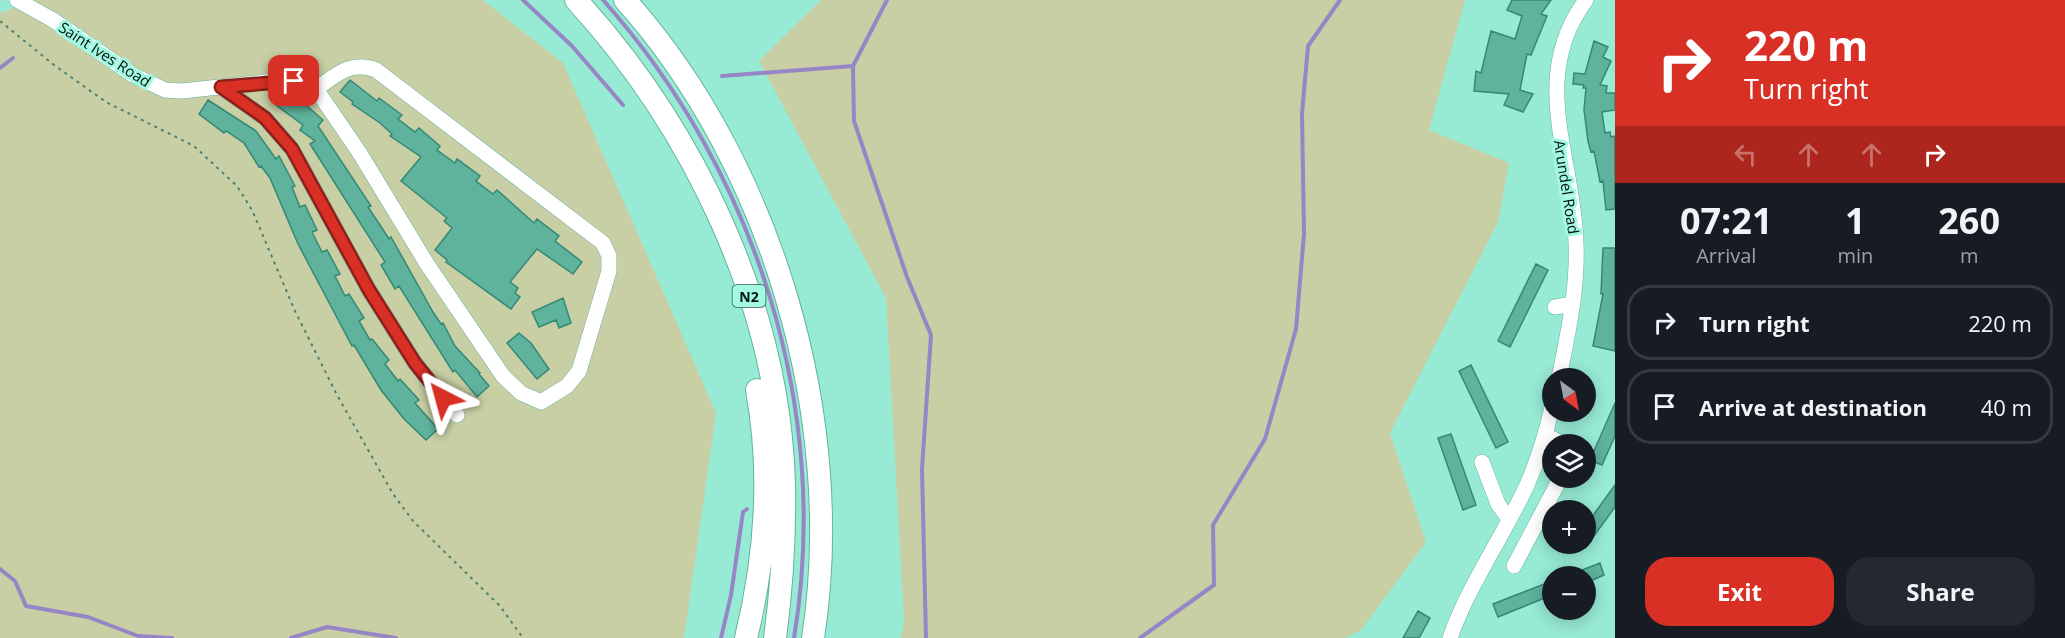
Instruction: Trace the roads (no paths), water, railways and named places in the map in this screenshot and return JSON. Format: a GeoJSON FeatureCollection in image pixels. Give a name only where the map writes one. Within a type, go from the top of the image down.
{"type":"FeatureCollection","features":[{"type":"Feature","properties":{"kind":"highway","name":"N2"},"geometry":{"type":"LineString","coordinates":[[576,0],[632,67],[676,131],[721,219],[757,320],[768,366],[784,481],[783,580],[775,638]]}},
{"type":"Feature","properties":{"kind":"highway","name":"N2"},"geometry":{"type":"LineString","coordinates":[[625,0],[679,70],[732,157],[763,224],[782,276],[809,390],[820,506],[821,559],[813,638]]}},
{"type":"Feature","properties":{"kind":"highway"},"geometry":{"type":"LineString","coordinates":[[676,131],[716,236],[735,296],[760,406],[766,462],[766,514],[759,569],[746,638]]}},
{"type":"Feature","properties":{"kind":"highway"},"geometry":{"type":"LineString","coordinates":[[809,390],[828,471],[832,550],[828,638]]}},
{"type":"Feature","properties":{"kind":"street","name":"Saint Ives Road"},"geometry":{"type":"LineString","coordinates":[[17,0],[37,10],[151,86],[182,91],[294,81],[316,89]]}},
{"type":"Feature","properties":{"kind":"street","name":"Arundel Road"},"geometry":{"type":"LineString","coordinates":[[1561,368],[1576,278],[1575,213],[1557,128],[1556,78],[1571,27],[1586,0]]}},
{"type":"Feature","properties":{"kind":"street"},"geometry":{"type":"LineString","coordinates":[[364,66],[376,70],[603,243],[609,256],[609,271],[579,371],[567,386],[541,402],[520,393],[503,376],[427,264],[359,152],[316,89],[347,67],[364,66]]}},
{"type":"Feature","properties":{"kind":"street"},"geometry":{"type":"LineString","coordinates":[[221,87],[265,118],[292,149],[369,290],[415,363],[457,415]]}},
{"type":"Feature","properties":{"kind":"street"},"geometry":{"type":"LineString","coordinates":[[1555,307],[1573,304]]}},
{"type":"Feature","properties":{"kind":"street"},"geometry":{"type":"LineString","coordinates":[[1450,638],[1542,456]]}},
{"type":"Feature","properties":{"kind":"street"},"geometry":{"type":"LineString","coordinates":[[1482,462],[1496,500],[1509,519]]}},
{"type":"Feature","properties":{"kind":"street"},"geometry":{"type":"LineString","coordinates":[[1514,566],[1555,488]]}},
{"type":"Feature","properties":{"kind":"waterway"},"geometry":{"type":"LineString","coordinates":[[523,0],[572,46],[623,105]]}},
{"type":"Feature","properties":{"kind":"waterway"},"geometry":{"type":"LineString","coordinates":[[603,0],[657,67],[703,140],[741,217],[770,298],[791,381],[802,466],[803,552],[794,638]]}},
{"type":"Feature","properties":{"kind":"waterway"},"geometry":{"type":"LineString","coordinates":[[887,0],[853,66],[854,121],[907,277],[931,335],[922,469],[926,638]]}},
{"type":"Feature","properties":{"kind":"waterway"},"geometry":{"type":"LineString","coordinates":[[1140,638],[1214,585],[1213,525],[1265,439],[1296,329],[1304,234],[1302,114],[1308,46],[1340,0]]}},
{"type":"Feature","properties":{"kind":"waterway"},"geometry":{"type":"LineString","coordinates":[[0,68],[13,58]]}},
{"type":"Feature","properties":{"kind":"waterway"},"geometry":{"type":"LineString","coordinates":[[722,76],[853,66]]}},
{"type":"Feature","properties":{"kind":"waterway"},"geometry":{"type":"LineString","coordinates":[[721,638],[731,595],[743,512],[747,509]]}},
{"type":"Feature","properties":{"kind":"waterway"},"geometry":{"type":"LineString","coordinates":[[0,569],[15,581],[26,606],[88,617],[138,636],[172,638]]}},
{"type":"Feature","properties":{"kind":"waterway"},"geometry":{"type":"LineString","coordinates":[[291,638],[327,627],[396,638]]}}]}
